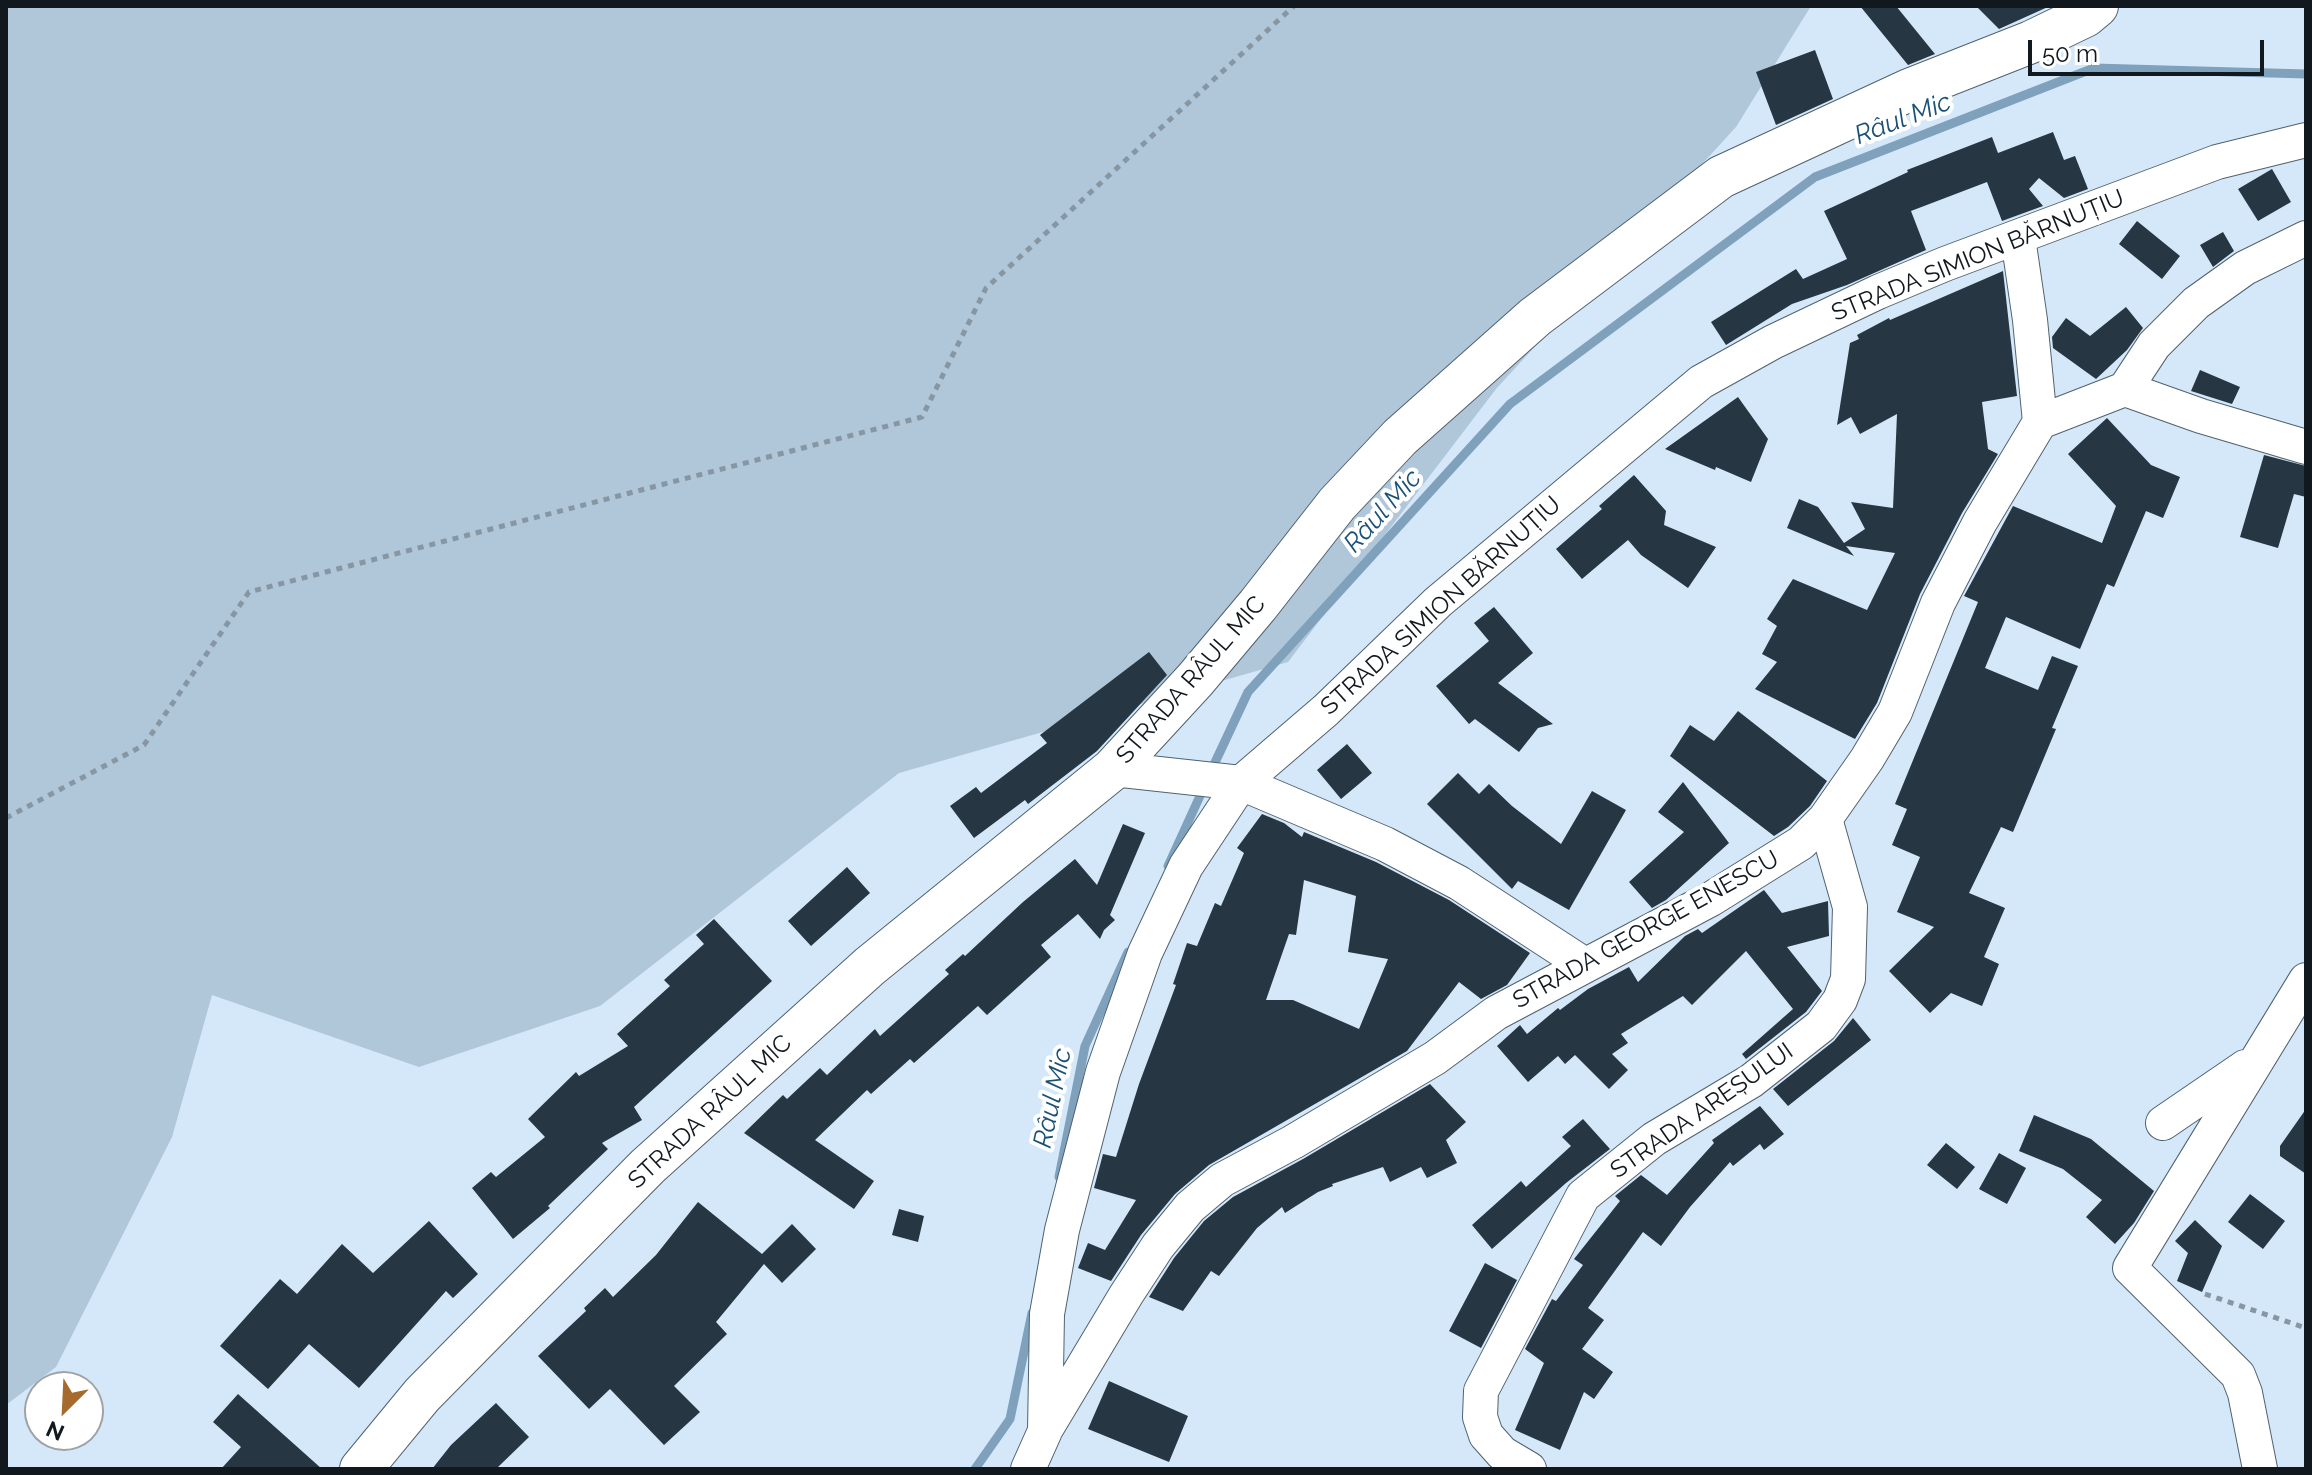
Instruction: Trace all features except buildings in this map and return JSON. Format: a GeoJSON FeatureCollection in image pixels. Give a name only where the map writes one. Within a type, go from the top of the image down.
{"type":"FeatureCollection","features":[{"type":"Feature","properties":{"kind":"street","name":"STRADA RÂUL MIC"},"geometry":{"type":"LineString","coordinates":[[361,1469],[422,1395],[648,1166],[870,966],[1113,769],[1195,680],[1337,504],[1400,437],[1535,317],[1721,177],[1909,90],[2031,42],[2085,16],[2097,6]]}},
{"type":"Feature","properties":{"kind":"street","name":"STRADA SIMION BĂRNUȚIU"},"geometry":{"type":"LineString","coordinates":[[1028,1469],[1045,1431],[1047,1314],[1062,1230],[1103,1072],[1145,953],[1186,866],[1231,782],[1326,710],[1438,602],[1701,382],[1773,342],[1945,264],[2217,162],[2306,140]]}},
{"type":"Feature","properties":{"kind":"street"},"geometry":{"type":"LineString","coordinates":[[2018,238],[2040,422],[2125,389],[2154,345],[2196,303],[2245,268],[2306,238]]}},
{"type":"Feature","properties":{"kind":"street"},"geometry":{"type":"LineString","coordinates":[[2125,389],[2201,416],[2306,447]]}},
{"type":"Feature","properties":{"kind":"street","name":"STRADA GEORGE ENESCU"},"geometry":{"type":"LineString","coordinates":[[1045,1431],[1158,1246],[1190,1207],[1222,1180],[1435,1058],[1496,1013],[1711,899],[1801,843],[1825,819],[1895,712],[1938,603],[1980,522],[2040,422]]}},
{"type":"Feature","properties":{"kind":"street"},"geometry":{"type":"LineString","coordinates":[[1113,769],[1231,782],[1397,850],[1459,883],[1585,965]]}},
{"type":"Feature","properties":{"kind":"street","name":"STRADA AREȘULUI"},"geometry":{"type":"LineString","coordinates":[[1529,1469],[1502,1453],[1486,1435],[1480,1417],[1481,1391],[1583,1196],[1654,1139],[1751,1081],[1821,1026],[1834,1012],[1848,979],[1850,907],[1825,819]]}},
{"type":"Feature","properties":{"kind":"street"},"geometry":{"type":"LineString","coordinates":[[2260,1469],[2245,1393],[2238,1375],[2130,1268],[2306,980]]}},
{"type":"Feature","properties":{"kind":"street"},"geometry":{"type":"LineString","coordinates":[[2163,1123],[2258,1056]]}},
{"type":"Feature","properties":{"kind":"path"},"geometry":{"type":"LineString","coordinates":[[6,818],[144,745],[249,592],[922,417],[986,288],[1294,6]]}},
{"type":"Feature","properties":{"kind":"path"},"geometry":{"type":"LineString","coordinates":[[2203,1293],[2306,1328]]}},
{"type":"Feature","properties":{"kind":"shaded area"},"geometry":{"type":"Polygon","coordinates":[[[6,6],[1811,6],[1736,127],[1496,389],[1288,662],[899,773],[600,1006],[419,1067],[212,995],[172,1137],[56,1367],[51,1371],[24,1371],[24,1391],[6,1405],[6,6]]]}},
{"type":"Feature","properties":{"kind":"waterway","name":"Râul Mic"},"geometry":{"type":"LineString","coordinates":[[1211,771],[1248,692],[1510,404],[1815,177],[2094,68],[2306,74]]}},
{"type":"Feature","properties":{"kind":"waterway","name":"Râul Mic"},"geometry":{"type":"LineString","coordinates":[[1168,866],[1205,785]]}},
{"type":"Feature","properties":{"kind":"waterway","name":"Râul Mic"},"geometry":{"type":"LineString","coordinates":[[1059,1177],[1085,1046],[1128,952]]}},
{"type":"Feature","properties":{"kind":"waterway","name":"Râul Mic"},"geometry":{"type":"LineString","coordinates":[[975,1469],[1010,1419],[1032,1313]]}}]}
